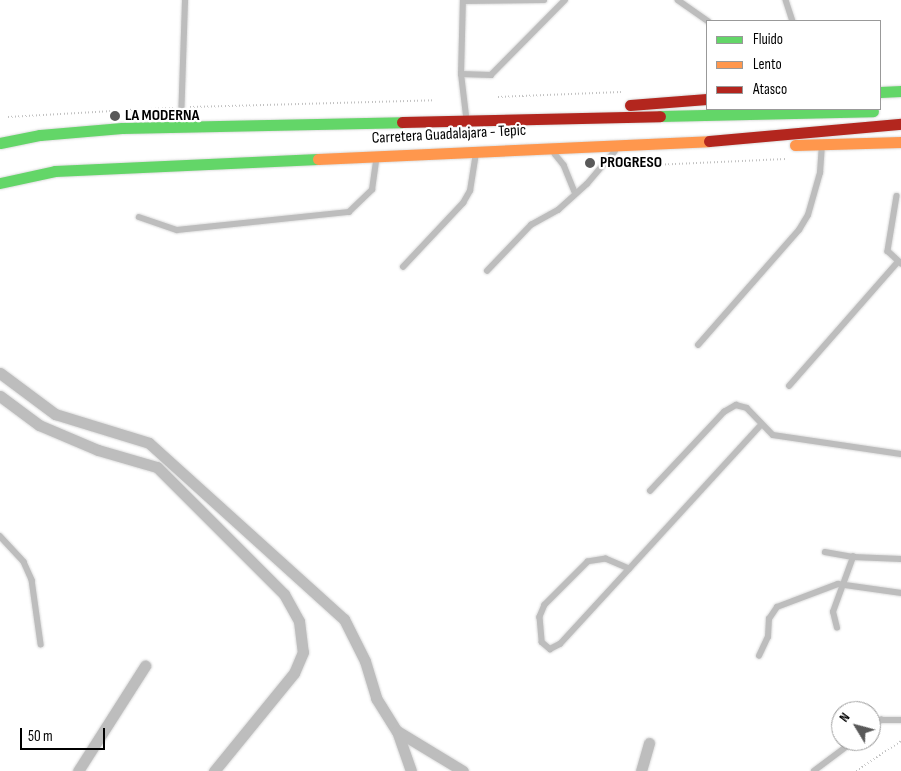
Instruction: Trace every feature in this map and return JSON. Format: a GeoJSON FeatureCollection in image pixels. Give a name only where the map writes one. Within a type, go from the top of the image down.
{"type":"FeatureCollection","features":[{"type":"Feature","properties":{"kind":"highway"},"geometry":{"type":"LineString","coordinates":[[881,92],[901,91]]}},
{"type":"Feature","properties":{"kind":"highway"},"geometry":{"type":"LineString","coordinates":[[537,119],[652,102],[706,99]]}},
{"type":"Feature","properties":{"kind":"highway","name":"Carretera Guadalajara - Tepic"},"geometry":{"type":"LineString","coordinates":[[0,143],[40,135],[180,126],[882,111]]}},
{"type":"Feature","properties":{"kind":"highway","name":"Carretera Guadalajara - Tepic"},"geometry":{"type":"LineString","coordinates":[[0,183],[55,171],[474,150],[670,144],[901,124]]}},
{"type":"Feature","properties":{"kind":"highway"},"geometry":{"type":"LineString","coordinates":[[670,144],[717,148],[901,142]]}},
{"type":"Feature","properties":{"kind":"street"},"geometry":{"type":"LineString","coordinates":[[0,373],[54,414],[148,443],[234,518],[344,619],[365,661],[376,698],[397,731],[411,771]]}},
{"type":"Feature","properties":{"kind":"street"},"geometry":{"type":"LineString","coordinates":[[0,396],[39,425],[80,443],[157,467],[284,594],[299,621],[303,652],[294,673],[214,771]]}},
{"type":"Feature","properties":{"kind":"street"},"geometry":{"type":"LineString","coordinates":[[80,443],[88,425]]}},
{"type":"Feature","properties":{"kind":"street"},"geometry":{"type":"LineString","coordinates":[[130,460],[136,440]]}},
{"type":"Feature","properties":{"kind":"street"},"geometry":{"type":"LineString","coordinates":[[222,532],[234,518]]}},
{"type":"Feature","properties":{"kind":"street"},"geometry":{"type":"LineString","coordinates":[[78,771],[144,666]]}},
{"type":"Feature","properties":{"kind":"street"},"geometry":{"type":"LineString","coordinates":[[397,731],[462,771]]}},
{"type":"Feature","properties":{"kind":"street"},"geometry":{"type":"LineString","coordinates":[[641,771],[649,743]]}},
{"type":"Feature","properties":{"kind":"lane"},"geometry":{"type":"LineString","coordinates":[[180,126],[185,0]]}},
{"type":"Feature","properties":{"kind":"lane"},"geometry":{"type":"LineString","coordinates":[[466,120],[460,74],[462,0],[544,0]]}},
{"type":"Feature","properties":{"kind":"lane"},"geometry":{"type":"LineString","coordinates":[[460,74],[491,74],[565,0]]}},
{"type":"Feature","properties":{"kind":"lane"},"geometry":{"type":"LineString","coordinates":[[678,0],[707,20]]}},
{"type":"Feature","properties":{"kind":"lane"},"geometry":{"type":"LineString","coordinates":[[786,0],[793,20]]}},
{"type":"Feature","properties":{"kind":"lane"},"geometry":{"type":"LineString","coordinates":[[698,345],[799,230],[808,214],[820,173],[824,157],[822,144]]}},
{"type":"Feature","properties":{"kind":"lane"},"geometry":{"type":"LineString","coordinates":[[487,271],[531,225],[558,210],[575,192],[596,175],[620,146]]}},
{"type":"Feature","properties":{"kind":"lane"},"geometry":{"type":"LineString","coordinates":[[549,147],[564,166],[575,192]]}},
{"type":"Feature","properties":{"kind":"lane"},"geometry":{"type":"LineString","coordinates":[[403,267],[463,202],[470,191],[475,167],[474,150]]}},
{"type":"Feature","properties":{"kind":"lane"},"geometry":{"type":"LineString","coordinates":[[139,217],[177,230],[349,212],[372,190],[376,155]]}},
{"type":"Feature","properties":{"kind":"lane"},"geometry":{"type":"LineString","coordinates":[[790,386],[899,263],[888,251],[897,196]]}},
{"type":"Feature","properties":{"kind":"lane"},"geometry":{"type":"LineString","coordinates":[[650,491],[724,412],[736,405],[747,408],[761,425],[773,435],[901,454]]}},
{"type":"Feature","properties":{"kind":"lane"},"geometry":{"type":"LineString","coordinates":[[629,569],[606,559],[588,562],[545,605],[540,617],[542,642],[550,649],[560,644],[629,569],[761,425]]}},
{"type":"Feature","properties":{"kind":"lane"},"geometry":{"type":"LineString","coordinates":[[0,536],[24,562],[32,580],[41,644]]}},
{"type":"Feature","properties":{"kind":"lane"},"geometry":{"type":"LineString","coordinates":[[825,552],[853,557],[901,559]]}},
{"type":"Feature","properties":{"kind":"lane"},"geometry":{"type":"LineString","coordinates":[[836,628],[833,612],[846,583],[853,557]]}},
{"type":"Feature","properties":{"kind":"lane"},"geometry":{"type":"LineString","coordinates":[[759,656],[768,637],[769,619],[777,607],[846,583],[901,593]]}},
{"type":"Feature","properties":{"kind":"lane"},"geometry":{"type":"LineString","coordinates":[[881,721],[901,720]]}},
{"type":"Feature","properties":{"kind":"lane"},"geometry":{"type":"LineString","coordinates":[[814,771],[841,751]]}},
{"type":"Feature","properties":{"kind":"path"},"geometry":{"type":"LineString","coordinates":[[498,97],[628,91]]}},
{"type":"Feature","properties":{"kind":"path"},"geometry":{"type":"LineString","coordinates":[[124,111],[182,107],[435,100]]}},
{"type":"Feature","properties":{"kind":"path"},"geometry":{"type":"LineString","coordinates":[[8,117],[114,111]]}},
{"type":"Feature","properties":{"kind":"path"},"geometry":{"type":"LineString","coordinates":[[630,166],[740,162]]}},
{"type":"Feature","properties":{"kind":"path"},"geometry":{"type":"LineString","coordinates":[[856,771],[901,741]]}},
{"type":"Feature","properties":{"kind":"traffic: fast"},"geometry":{"type":"LineString","coordinates":[[881,92],[901,91]]}},
{"type":"Feature","properties":{"kind":"traffic: fast"},"geometry":{"type":"LineString","coordinates":[[660,116],[873,111]]}},
{"type":"Feature","properties":{"kind":"traffic: fast"},"geometry":{"type":"LineString","coordinates":[[0,143],[40,135],[122,128],[402,122]]}},
{"type":"Feature","properties":{"kind":"traffic: fast"},"geometry":{"type":"LineString","coordinates":[[0,183],[55,171],[318,159]]}},
{"type":"Feature","properties":{"kind":"traffic: slow"},"geometry":{"type":"LineString","coordinates":[[318,159],[709,141]]}},
{"type":"Feature","properties":{"kind":"traffic: slow"},"geometry":{"type":"LineString","coordinates":[[795,145],[901,142]]}},
{"type":"Feature","properties":{"kind":"traffic: jam"},"geometry":{"type":"LineString","coordinates":[[630,105],[706,99]]}},
{"type":"Feature","properties":{"kind":"traffic: jam"},"geometry":{"type":"LineString","coordinates":[[402,122],[660,116]]}},
{"type":"Feature","properties":{"kind":"traffic: jam"},"geometry":{"type":"LineString","coordinates":[[709,141],[901,124]]}},
{"type":"Feature","properties":{"kind":"place","name":"LA MODERNA"},"geometry":{"type":"Point","coordinates":[115,116]}},
{"type":"Feature","properties":{"kind":"place","name":"PROGRESO"},"geometry":{"type":"Point","coordinates":[590,163]}}]}
